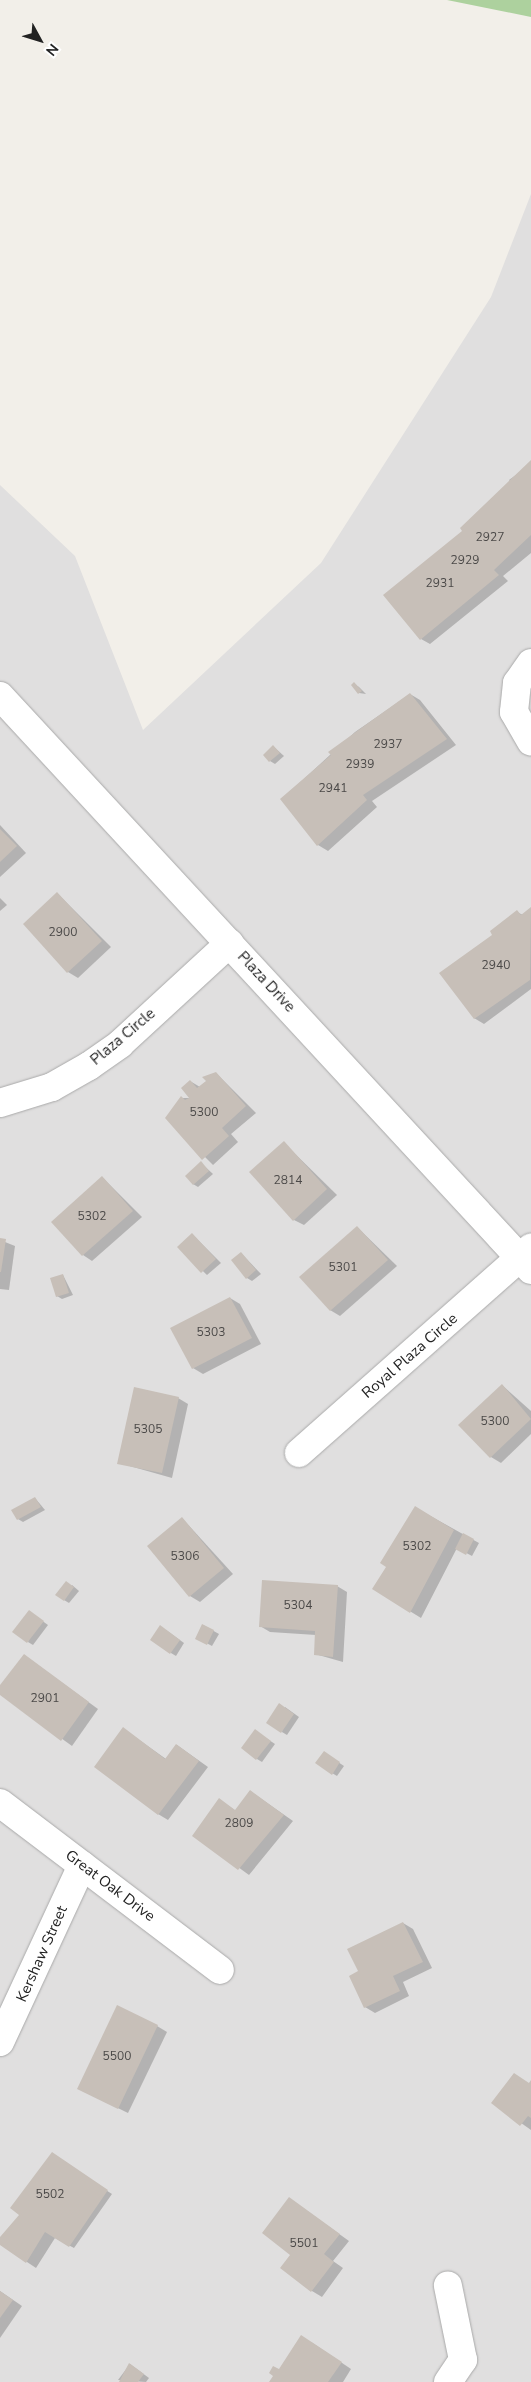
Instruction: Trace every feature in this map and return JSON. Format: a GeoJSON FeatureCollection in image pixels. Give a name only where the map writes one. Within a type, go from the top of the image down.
{"type":"FeatureCollection","features":[{"type":"Feature","properties":{"kind":"street"},"geometry":{"type":"LineString","coordinates":[[531,662],[517,683],[514,712],[531,742]]}},
{"type":"Feature","properties":{"kind":"street","name":"Plaza Drive"},"geometry":{"type":"LineString","coordinates":[[0,696],[528,1259]]}},
{"type":"Feature","properties":{"kind":"street","name":"Plaza Circle"},"geometry":{"type":"LineString","coordinates":[[0,1103],[52,1087],[120,1044],[230,942]]}},
{"type":"Feature","properties":{"kind":"street","name":"Royal Plaza Circle"},"geometry":{"type":"LineString","coordinates":[[299,1453],[528,1259]]}},
{"type":"Feature","properties":{"kind":"street","name":"Great Oak Drive"},"geometry":{"type":"LineString","coordinates":[[0,1803],[220,1970]]}},
{"type":"Feature","properties":{"kind":"street","name":"Kershaw Street"},"geometry":{"type":"LineString","coordinates":[[0,2042],[82,1865]]}},
{"type":"Feature","properties":{"kind":"street"},"geometry":{"type":"LineString","coordinates":[[448,2286],[463,2360],[448,2382]]}},
{"type":"Feature","properties":{"kind":"shaded area"},"geometry":{"type":"Polygon","coordinates":[[[531,194],[531,2382],[0,2382],[0,485],[75,556],[143,730],[321,563],[491,297],[531,194]]]}},
{"type":"Feature","properties":{"kind":"green space"},"geometry":{"type":"Polygon","coordinates":[[[447,0],[531,0],[531,17],[447,0]]]}},
{"type":"Feature","properties":{"kind":"building"},"geometry":{"type":"Polygon","coordinates":[[[531,460],[531,535],[494,570],[499,575],[420,640],[383,595],[462,531],[460,528],[531,460]]]}},
{"type":"Feature","properties":{"kind":"building"},"geometry":{"type":"Polygon","coordinates":[[[354,682],[362,691],[358,694],[351,685],[354,682]]]}},
{"type":"Feature","properties":{"kind":"building"},"geometry":{"type":"Polygon","coordinates":[[[410,693],[447,739],[363,795],[367,800],[317,846],[280,799],[331,755],[328,752],[410,693]]]}},
{"type":"Feature","properties":{"kind":"building"},"geometry":{"type":"Polygon","coordinates":[[[273,745],[280,753],[269,762],[263,755],[273,745]]]}},
{"type":"Feature","properties":{"kind":"building"},"geometry":{"type":"Polygon","coordinates":[[[0,829],[17,846],[0,862],[0,829]]]}},
{"type":"Feature","properties":{"kind":"building"},"geometry":{"type":"Polygon","coordinates":[[[57,892],[102,941],[67,973],[23,924],[57,892]]]}},
{"type":"Feature","properties":{"kind":"building"},"geometry":{"type":"Polygon","coordinates":[[[531,907],[530,980],[474,1019],[439,973],[492,935],[490,931],[517,910],[521,915],[531,907]]]}},
{"type":"Feature","properties":{"kind":"building"},"geometry":{"type":"Polygon","coordinates":[[[216,1072],[246,1106],[222,1128],[229,1136],[202,1160],[165,1118],[181,1096],[185,1100],[189,1098],[181,1088],[190,1080],[197,1088],[206,1081],[202,1077],[216,1072]]]}},
{"type":"Feature","properties":{"kind":"building"},"geometry":{"type":"Polygon","coordinates":[[[284,1141],[327,1189],[293,1221],[249,1172],[284,1141]]]}},
{"type":"Feature","properties":{"kind":"building"},"geometry":{"type":"Polygon","coordinates":[[[201,1161],[209,1171],[193,1185],[185,1176],[201,1161]]]}},
{"type":"Feature","properties":{"kind":"building"},"geometry":{"type":"Polygon","coordinates":[[[102,1176],[133,1211],[82,1256],[51,1222],[102,1176]]]}},
{"type":"Feature","properties":{"kind":"building"},"geometry":{"type":"Polygon","coordinates":[[[357,1226],[388,1260],[330,1311],[299,1277],[357,1226]]]}},
{"type":"Feature","properties":{"kind":"building"},"geometry":{"type":"Polygon","coordinates":[[[192,1233],[216,1259],[201,1273],[177,1247],[192,1233]]]}},
{"type":"Feature","properties":{"kind":"building"},"geometry":{"type":"Polygon","coordinates":[[[0,1238],[6,1239],[1,1272],[0,1272],[0,1238]]]}},
{"type":"Feature","properties":{"kind":"building"},"geometry":{"type":"Polygon","coordinates":[[[241,1252],[256,1270],[246,1279],[231,1260],[241,1252]]]}},
{"type":"Feature","properties":{"kind":"building"},"geometry":{"type":"Polygon","coordinates":[[[63,1274],[69,1293],[56,1297],[50,1278],[63,1274]]]}},
{"type":"Feature","properties":{"kind":"building"},"geometry":{"type":"Polygon","coordinates":[[[230,1297],[252,1338],[192,1369],[170,1328],[230,1297]]]}},
{"type":"Feature","properties":{"kind":"building"},"geometry":{"type":"Polygon","coordinates":[[[502,1384],[531,1419],[490,1458],[458,1425],[502,1384]]]}},
{"type":"Feature","properties":{"kind":"building"},"geometry":{"type":"Polygon","coordinates":[[[134,1387],[179,1397],[162,1473],[117,1464],[134,1387]]]}},
{"type":"Feature","properties":{"kind":"building"},"geometry":{"type":"Polygon","coordinates":[[[35,1497],[41,1507],[17,1520],[11,1510],[35,1497]]]}},
{"type":"Feature","properties":{"kind":"building"},"geometry":{"type":"Polygon","coordinates":[[[415,1506],[454,1530],[410,1613],[372,1589],[386,1567],[380,1563],[415,1506]]]}},
{"type":"Feature","properties":{"kind":"building"},"geometry":{"type":"Polygon","coordinates":[[[182,1517],[224,1568],[189,1597],[147,1546],[182,1517]]]}},
{"type":"Feature","properties":{"kind":"building"},"geometry":{"type":"Polygon","coordinates":[[[463,1533],[474,1539],[466,1555],[455,1549],[463,1533]]]}},
{"type":"Feature","properties":{"kind":"building"},"geometry":{"type":"Polygon","coordinates":[[[262,1580],[338,1585],[333,1657],[314,1655],[315,1631],[259,1627],[262,1580]]]}},
{"type":"Feature","properties":{"kind":"building"},"geometry":{"type":"Polygon","coordinates":[[[66,1581],[74,1587],[64,1601],[55,1595],[66,1581]]]}},
{"type":"Feature","properties":{"kind":"building"},"geometry":{"type":"Polygon","coordinates":[[[29,1610],[44,1621],[27,1643],[12,1632],[29,1610]]]}},
{"type":"Feature","properties":{"kind":"building"},"geometry":{"type":"Polygon","coordinates":[[[202,1624],[214,1630],[207,1645],[195,1639],[202,1624]]]}},
{"type":"Feature","properties":{"kind":"building"},"geometry":{"type":"Polygon","coordinates":[[[160,1625],[180,1640],[170,1654],[150,1640],[160,1625]]]}},
{"type":"Feature","properties":{"kind":"building"},"geometry":{"type":"Polygon","coordinates":[[[24,1654],[89,1702],[61,1741],[0,1695],[0,1685],[24,1654]]]}},
{"type":"Feature","properties":{"kind":"building"},"geometry":{"type":"Polygon","coordinates":[[[279,1703],[294,1714],[281,1733],[266,1723],[279,1703]]]}},
{"type":"Feature","properties":{"kind":"building"},"geometry":{"type":"Polygon","coordinates":[[[123,1727],[165,1759],[176,1744],[199,1761],[158,1815],[94,1767],[123,1727]]]}},
{"type":"Feature","properties":{"kind":"building"},"geometry":{"type":"Polygon","coordinates":[[[255,1729],[271,1741],[256,1760],[241,1748],[255,1729]]]}},
{"type":"Feature","properties":{"kind":"building"},"geometry":{"type":"Polygon","coordinates":[[[324,1751],[340,1762],[332,1775],[315,1763],[324,1751]]]}},
{"type":"Feature","properties":{"kind":"building"},"geometry":{"type":"Polygon","coordinates":[[[250,1790],[284,1815],[238,1870],[192,1836],[219,1798],[235,1810],[250,1790]]]}},
{"type":"Feature","properties":{"kind":"building"},"geometry":{"type":"Polygon","coordinates":[[[403,1922],[423,1962],[393,1976],[400,1991],[364,2008],[349,1976],[358,1971],[347,1949],[403,1922]]]}},
{"type":"Feature","properties":{"kind":"building"},"geometry":{"type":"Polygon","coordinates":[[[117,2005],[158,2025],[118,2109],[77,2089],[117,2005]]]}},
{"type":"Feature","properties":{"kind":"building"},"geometry":{"type":"Polygon","coordinates":[[[514,2073],[529,2083],[531,2080],[531,2118],[528,2116],[520,2126],[491,2103],[514,2073]]]}},
{"type":"Feature","properties":{"kind":"building"},"geometry":{"type":"Polygon","coordinates":[[[52,2152],[108,2190],[69,2247],[45,2232],[26,2263],[0,2245],[0,2237],[19,2215],[10,2208],[52,2152]]]}},
{"type":"Feature","properties":{"kind":"building"},"geometry":{"type":"Polygon","coordinates":[[[289,2197],[340,2234],[324,2254],[334,2262],[311,2292],[280,2268],[290,2255],[262,2233],[289,2197]]]}},
{"type":"Feature","properties":{"kind":"building"},"geometry":{"type":"Polygon","coordinates":[[[0,2291],[13,2300],[0,2318],[0,2291]]]}},
{"type":"Feature","properties":{"kind":"building"},"geometry":{"type":"Polygon","coordinates":[[[301,2335],[342,2362],[328,2382],[269,2382],[273,2376],[269,2373],[273,2366],[279,2369],[301,2335]]]}},
{"type":"Feature","properties":{"kind":"building"},"geometry":{"type":"Polygon","coordinates":[[[129,2363],[144,2374],[138,2382],[119,2382],[129,2363]]]}}]}
